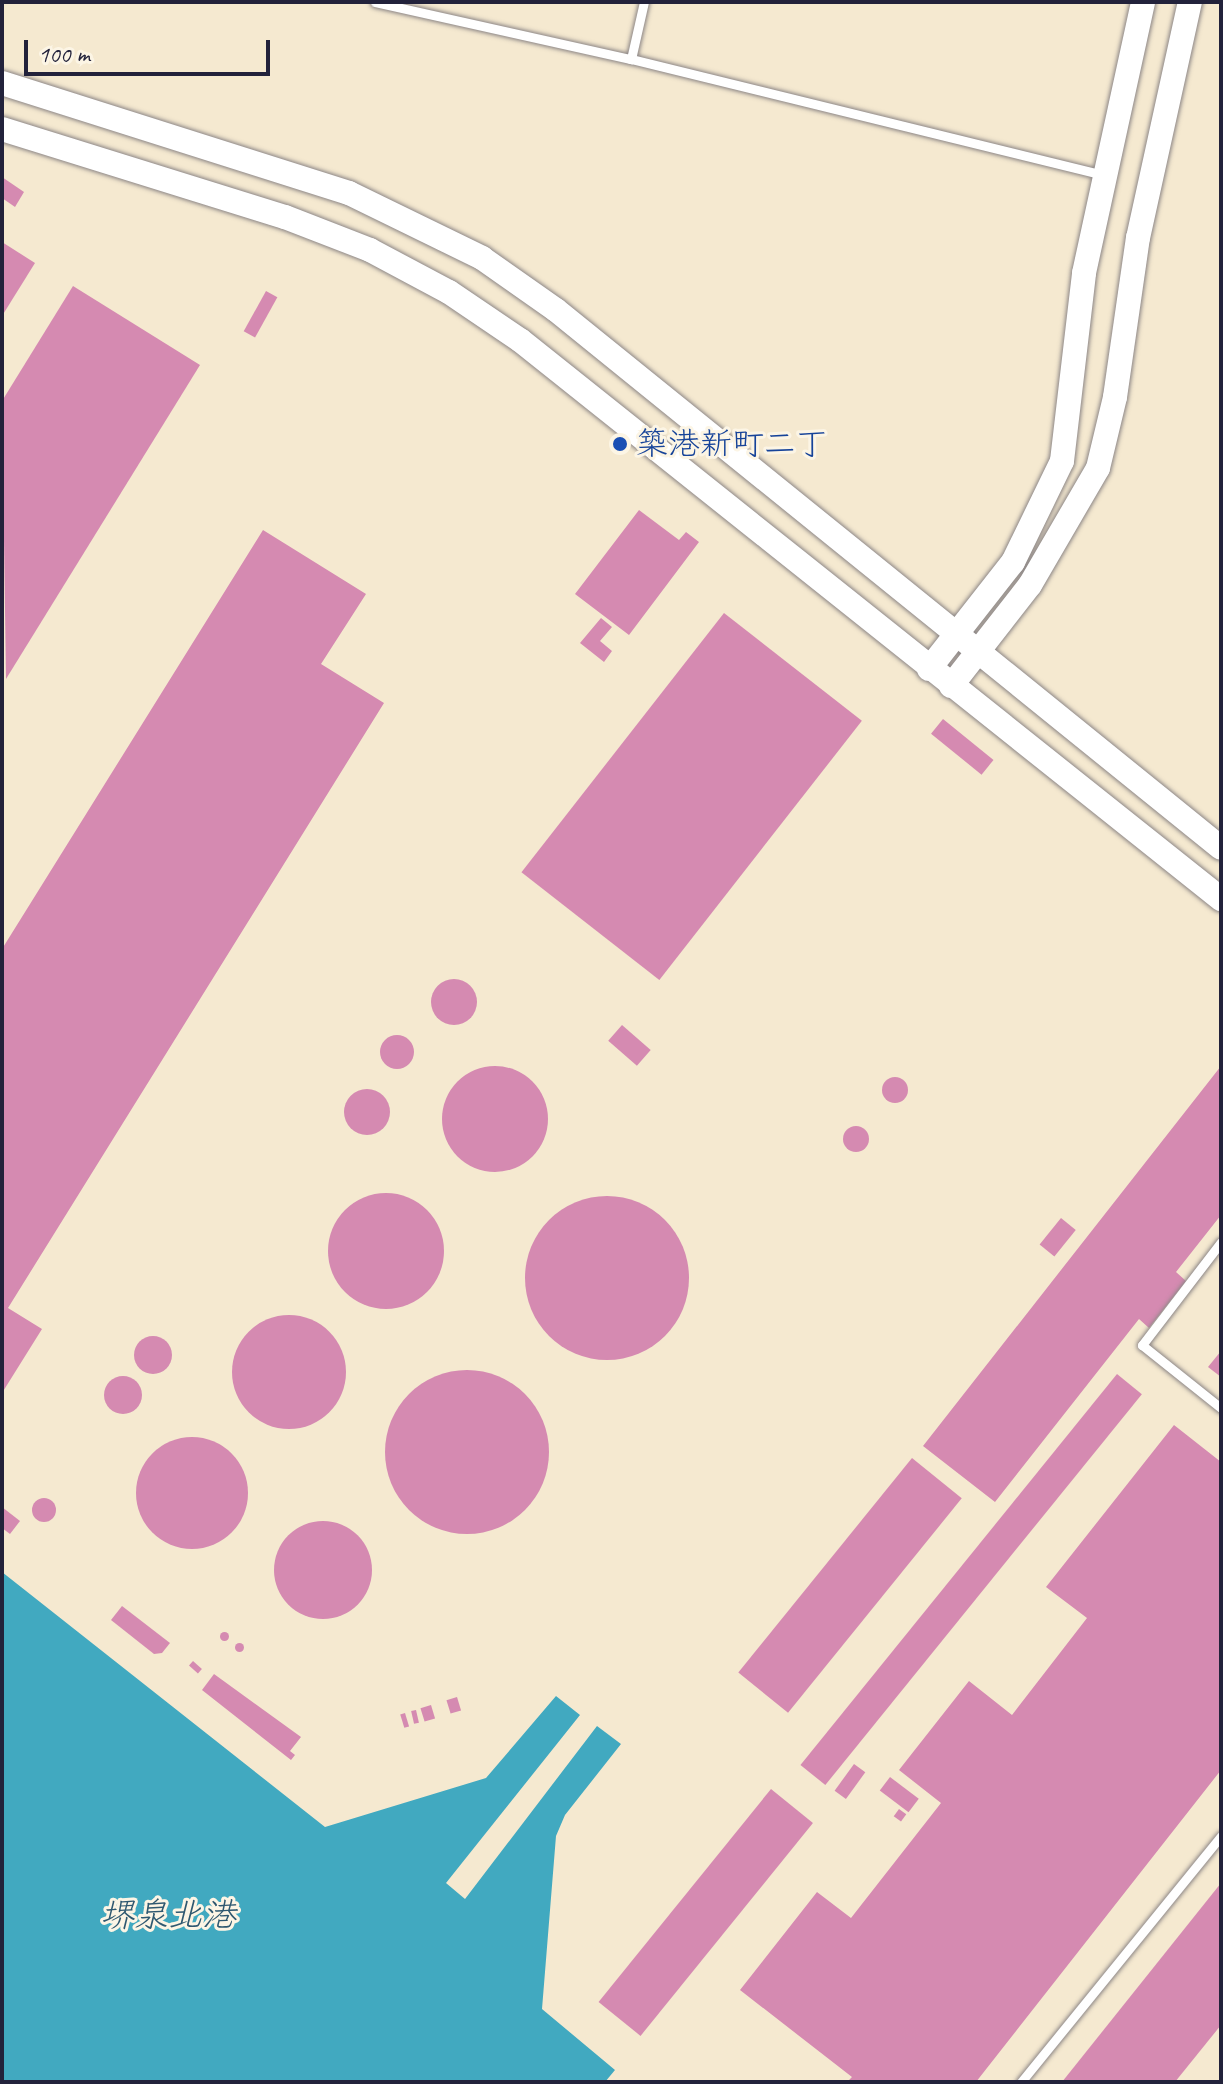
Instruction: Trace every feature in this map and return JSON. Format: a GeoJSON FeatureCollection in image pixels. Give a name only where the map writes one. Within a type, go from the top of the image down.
{"type":"FeatureCollection","features":[{"type":"Feature","properties":{"kind":"street"},"geometry":{"type":"LineString","coordinates":[[929,669],[1013,562],[1062,461],[1084,273],[1143,2]]}},
{"type":"Feature","properties":{"kind":"street"},"geometry":{"type":"LineString","coordinates":[[951,686],[1046,561],[1098,468],[1115,397],[1146,197],[1190,2]]}},
{"type":"Feature","properties":{"kind":"street"},"geometry":{"type":"LineString","coordinates":[[2,83],[349,193],[482,258],[556,310],[1221,848]]}},
{"type":"Feature","properties":{"kind":"street"},"geometry":{"type":"LineString","coordinates":[[2,129],[285,217],[411,269],[520,340],[1221,899]]}},
{"type":"Feature","properties":{"kind":"lane"},"geometry":{"type":"LineString","coordinates":[[375,2],[631,59],[1105,175]]}},
{"type":"Feature","properties":{"kind":"lane"},"geometry":{"type":"LineString","coordinates":[[631,59],[644,2]]}},
{"type":"Feature","properties":{"kind":"lane"},"geometry":{"type":"LineString","coordinates":[[1221,1242],[1142,1345],[1221,1408]]}},
{"type":"Feature","properties":{"kind":"lane"},"geometry":{"type":"LineString","coordinates":[[1021,2082],[1221,1836]]}},
{"type":"Feature","properties":{"kind":"water","name":"堺泉北港"},"geometry":{"type":"Polygon","coordinates":[[[2,1572],[325,1827],[486,1778],[556,1696],[580,1715],[446,1883],[465,1899],[597,1726],[621,1744],[565,1815],[556,1836],[542,2009],[615,2070],[605,2082],[2,2082],[2,1572]]]}},
{"type":"Feature","properties":{"kind":"building"},"geometry":{"type":"Polygon","coordinates":[[[2,177],[24,192],[15,207],[2,198],[2,177]]]}},
{"type":"Feature","properties":{"kind":"building"},"geometry":{"type":"Polygon","coordinates":[[[2,242],[35,263],[2,316],[2,242]]]}},
{"type":"Feature","properties":{"kind":"building"},"geometry":{"type":"Polygon","coordinates":[[[73,286],[200,365],[6,679],[2,401],[73,286]]]}},
{"type":"Feature","properties":{"kind":"building"},"geometry":{"type":"Polygon","coordinates":[[[266,291],[277,297],[255,338],[244,331],[266,291]]]}},
{"type":"Feature","properties":{"kind":"building"},"geometry":{"type":"Polygon","coordinates":[[[639,510],[679,540],[686,532],[699,542],[629,635],[575,594],[639,510]]]}},
{"type":"Feature","properties":{"kind":"building"},"geometry":{"type":"Polygon","coordinates":[[[263,530],[366,594],[321,664],[384,703],[8,1308],[42,1329],[2,1393],[2,949],[263,530]]]}},
{"type":"Feature","properties":{"kind":"building"},"geometry":{"type":"Polygon","coordinates":[[[724,613],[862,721],[659,980],[521,872],[724,613]]]}},
{"type":"Feature","properties":{"kind":"building"},"geometry":{"type":"Polygon","coordinates":[[[601,618],[612,627],[600,641],[612,651],[604,662],[580,643],[601,618]]]}},
{"type":"Feature","properties":{"kind":"building"},"geometry":{"type":"Polygon","coordinates":[[[943,719],[994,760],[982,775],[931,734],[943,719]]]}},
{"type":"Feature","properties":{"kind":"building"},"geometry":{"type":"Polygon","coordinates":[[[454,979],[471,985],[477,1002],[471,1019],[454,1025],[437,1019],[431,1002],[437,985],[454,979]]]}},
{"type":"Feature","properties":{"kind":"building"},"geometry":{"type":"Polygon","coordinates":[[[622,1025],[651,1050],[637,1066],[608,1041],[622,1025]]]}},
{"type":"Feature","properties":{"kind":"building"},"geometry":{"type":"Polygon","coordinates":[[[397,1035],[409,1040],[414,1052],[409,1064],[397,1069],[385,1064],[380,1052],[385,1040],[397,1035]]]}},
{"type":"Feature","properties":{"kind":"building"},"geometry":{"type":"Polygon","coordinates":[[[495,1066],[515,1070],[533,1081],[544,1099],[548,1119],[544,1139],[533,1157],[515,1168],[495,1172],[475,1168],[457,1157],[446,1139],[442,1119],[446,1099],[457,1081],[475,1070],[495,1066]]]}},
{"type":"Feature","properties":{"kind":"building"},"geometry":{"type":"Polygon","coordinates":[[[1221,1066],[1221,1215],[1176,1272],[1186,1281],[1149,1328],[1139,1319],[995,1502],[923,1446],[1221,1066]]]}},
{"type":"Feature","properties":{"kind":"building"},"geometry":{"type":"Polygon","coordinates":[[[895,1077],[904,1081],[908,1090],[904,1099],[895,1103],[886,1099],[882,1090],[886,1081],[895,1077]]]}},
{"type":"Feature","properties":{"kind":"building"},"geometry":{"type":"Polygon","coordinates":[[[367,1089],[383,1096],[390,1112],[383,1128],[367,1135],[351,1128],[344,1112],[351,1096],[367,1089]]]}},
{"type":"Feature","properties":{"kind":"building"},"geometry":{"type":"Polygon","coordinates":[[[856,1126],[865,1130],[869,1139],[865,1148],[856,1152],[847,1148],[843,1139],[847,1130],[856,1126]]]}},
{"type":"Feature","properties":{"kind":"building"},"geometry":{"type":"Polygon","coordinates":[[[386,1193],[408,1197],[427,1210],[440,1229],[444,1251],[440,1273],[427,1292],[408,1305],[386,1309],[364,1305],[345,1292],[332,1273],[328,1251],[332,1229],[345,1210],[364,1197],[386,1193]]]}},
{"type":"Feature","properties":{"kind":"building"},"geometry":{"type":"Polygon","coordinates":[[[607,1196],[639,1202],[665,1220],[683,1246],[689,1278],[683,1310],[665,1336],[639,1354],[607,1360],[575,1354],[549,1336],[531,1310],[525,1278],[531,1246],[549,1220],[575,1202],[607,1196]]]}},
{"type":"Feature","properties":{"kind":"building"},"geometry":{"type":"Polygon","coordinates":[[[1061,1218],[1076,1230],[1054,1256],[1040,1244],[1061,1218]]]}},
{"type":"Feature","properties":{"kind":"building"},"geometry":{"type":"Polygon","coordinates":[[[289,1315],[311,1319],[329,1332],[342,1350],[346,1372],[342,1394],[329,1412],[311,1425],[289,1429],[267,1425],[249,1412],[236,1394],[232,1372],[236,1350],[249,1332],[267,1319],[289,1315]]]}},
{"type":"Feature","properties":{"kind":"building"},"geometry":{"type":"Polygon","coordinates":[[[153,1336],[166,1342],[172,1355],[166,1368],[153,1374],[140,1368],[134,1355],[140,1342],[153,1336]]]}},
{"type":"Feature","properties":{"kind":"building"},"geometry":{"type":"Polygon","coordinates":[[[1221,1351],[1221,1377],[1208,1367],[1221,1351]]]}},
{"type":"Feature","properties":{"kind":"building"},"geometry":{"type":"Polygon","coordinates":[[[467,1370],[499,1376],[525,1394],[543,1420],[549,1452],[543,1484],[525,1510],[499,1528],[467,1534],[435,1528],[409,1510],[391,1484],[385,1452],[391,1420],[409,1394],[435,1376],[467,1370]]]}},
{"type":"Feature","properties":{"kind":"building"},"geometry":{"type":"Polygon","coordinates":[[[1117,1374],[1142,1394],[825,1785],[800,1765],[1117,1374]]]}},
{"type":"Feature","properties":{"kind":"building"},"geometry":{"type":"Polygon","coordinates":[[[123,1376],[136,1382],[142,1395],[136,1408],[123,1414],[110,1408],[104,1395],[110,1382],[123,1376]]]}},
{"type":"Feature","properties":{"kind":"building"},"geometry":{"type":"Polygon","coordinates":[[[1174,1425],[1221,1462],[1221,1770],[976,2082],[847,2082],[852,2077],[740,1990],[817,1892],[851,1918],[941,1803],[899,1770],[969,1681],[1012,1715],[1087,1618],[1046,1587],[1174,1425]]]}},
{"type":"Feature","properties":{"kind":"building"},"geometry":{"type":"Polygon","coordinates":[[[192,1437],[213,1442],[231,1454],[243,1472],[248,1493],[243,1514],[231,1532],[213,1544],[192,1549],[171,1544],[153,1532],[141,1514],[136,1493],[141,1472],[153,1454],[171,1442],[192,1437]]]}},
{"type":"Feature","properties":{"kind":"building"},"geometry":{"type":"Polygon","coordinates":[[[912,1458],[962,1498],[788,1713],[738,1672],[912,1458]]]}},
{"type":"Feature","properties":{"kind":"building"},"geometry":{"type":"Polygon","coordinates":[[[44,1498],[52,1502],[56,1510],[52,1518],[44,1522],[36,1518],[32,1510],[36,1502],[44,1498]]]}},
{"type":"Feature","properties":{"kind":"building"},"geometry":{"type":"Polygon","coordinates":[[[2,1507],[20,1521],[10,1534],[2,1528],[2,1507]]]}},
{"type":"Feature","properties":{"kind":"building"},"geometry":{"type":"Polygon","coordinates":[[[323,1521],[342,1525],[358,1535],[368,1551],[372,1570],[368,1589],[358,1605],[342,1615],[323,1619],[304,1615],[288,1605],[278,1589],[274,1570],[278,1551],[288,1535],[304,1525],[323,1521]]]}},
{"type":"Feature","properties":{"kind":"building"},"geometry":{"type":"Polygon","coordinates":[[[122,1606],[170,1643],[162,1653],[154,1654],[111,1620],[122,1606]]]}},
{"type":"Feature","properties":{"kind":"building"},"geometry":{"type":"Polygon","coordinates":[[[224,1632],[228,1636],[224,1640],[220,1636],[224,1632]]]}},
{"type":"Feature","properties":{"kind":"building"},"geometry":{"type":"Polygon","coordinates":[[[239,1642],[244,1647],[239,1652],[234,1647],[239,1642]]]}},
{"type":"Feature","properties":{"kind":"building"},"geometry":{"type":"Polygon","coordinates":[[[193,1661],[202,1669],[198,1673],[189,1665],[193,1661]]]}},
{"type":"Feature","properties":{"kind":"building"},"geometry":{"type":"Polygon","coordinates":[[[214,1674],[301,1737],[290,1751],[295,1755],[291,1760],[202,1690],[214,1674]]]}},
{"type":"Feature","properties":{"kind":"building"},"geometry":{"type":"Polygon","coordinates":[[[457,1697],[461,1710],[451,1714],[446,1700],[457,1697]]]}},
{"type":"Feature","properties":{"kind":"building"},"geometry":{"type":"Polygon","coordinates":[[[431,1705],[435,1718],[425,1722],[420,1708],[431,1705]]]}},
{"type":"Feature","properties":{"kind":"building"},"geometry":{"type":"Polygon","coordinates":[[[416,1710],[419,1723],[414,1724],[411,1711],[416,1710]]]}},
{"type":"Feature","properties":{"kind":"building"},"geometry":{"type":"Polygon","coordinates":[[[405,1713],[409,1726],[404,1728],[400,1714],[405,1713]]]}},
{"type":"Feature","properties":{"kind":"building"},"geometry":{"type":"Polygon","coordinates":[[[854,1764],[865,1772],[846,1799],[835,1791],[854,1764]]]}},
{"type":"Feature","properties":{"kind":"building"},"geometry":{"type":"Polygon","coordinates":[[[890,1777],[919,1799],[909,1812],[880,1791],[890,1777]]]}},
{"type":"Feature","properties":{"kind":"building"},"geometry":{"type":"Polygon","coordinates":[[[771,1789],[813,1823],[641,2036],[599,2002],[771,1789]]]}},
{"type":"Feature","properties":{"kind":"building"},"geometry":{"type":"Polygon","coordinates":[[[899,1809],[906,1814],[901,1822],[894,1816],[899,1809]]]}},
{"type":"Feature","properties":{"kind":"building"},"geometry":{"type":"Polygon","coordinates":[[[1221,1883],[1221,2025],[1175,2082],[1062,2082],[1221,1883]]]}},
{"type":"Feature","properties":{"kind":"place","name":"築港新町二丁"},"geometry":{"type":"Point","coordinates":[620,444]}}]}
